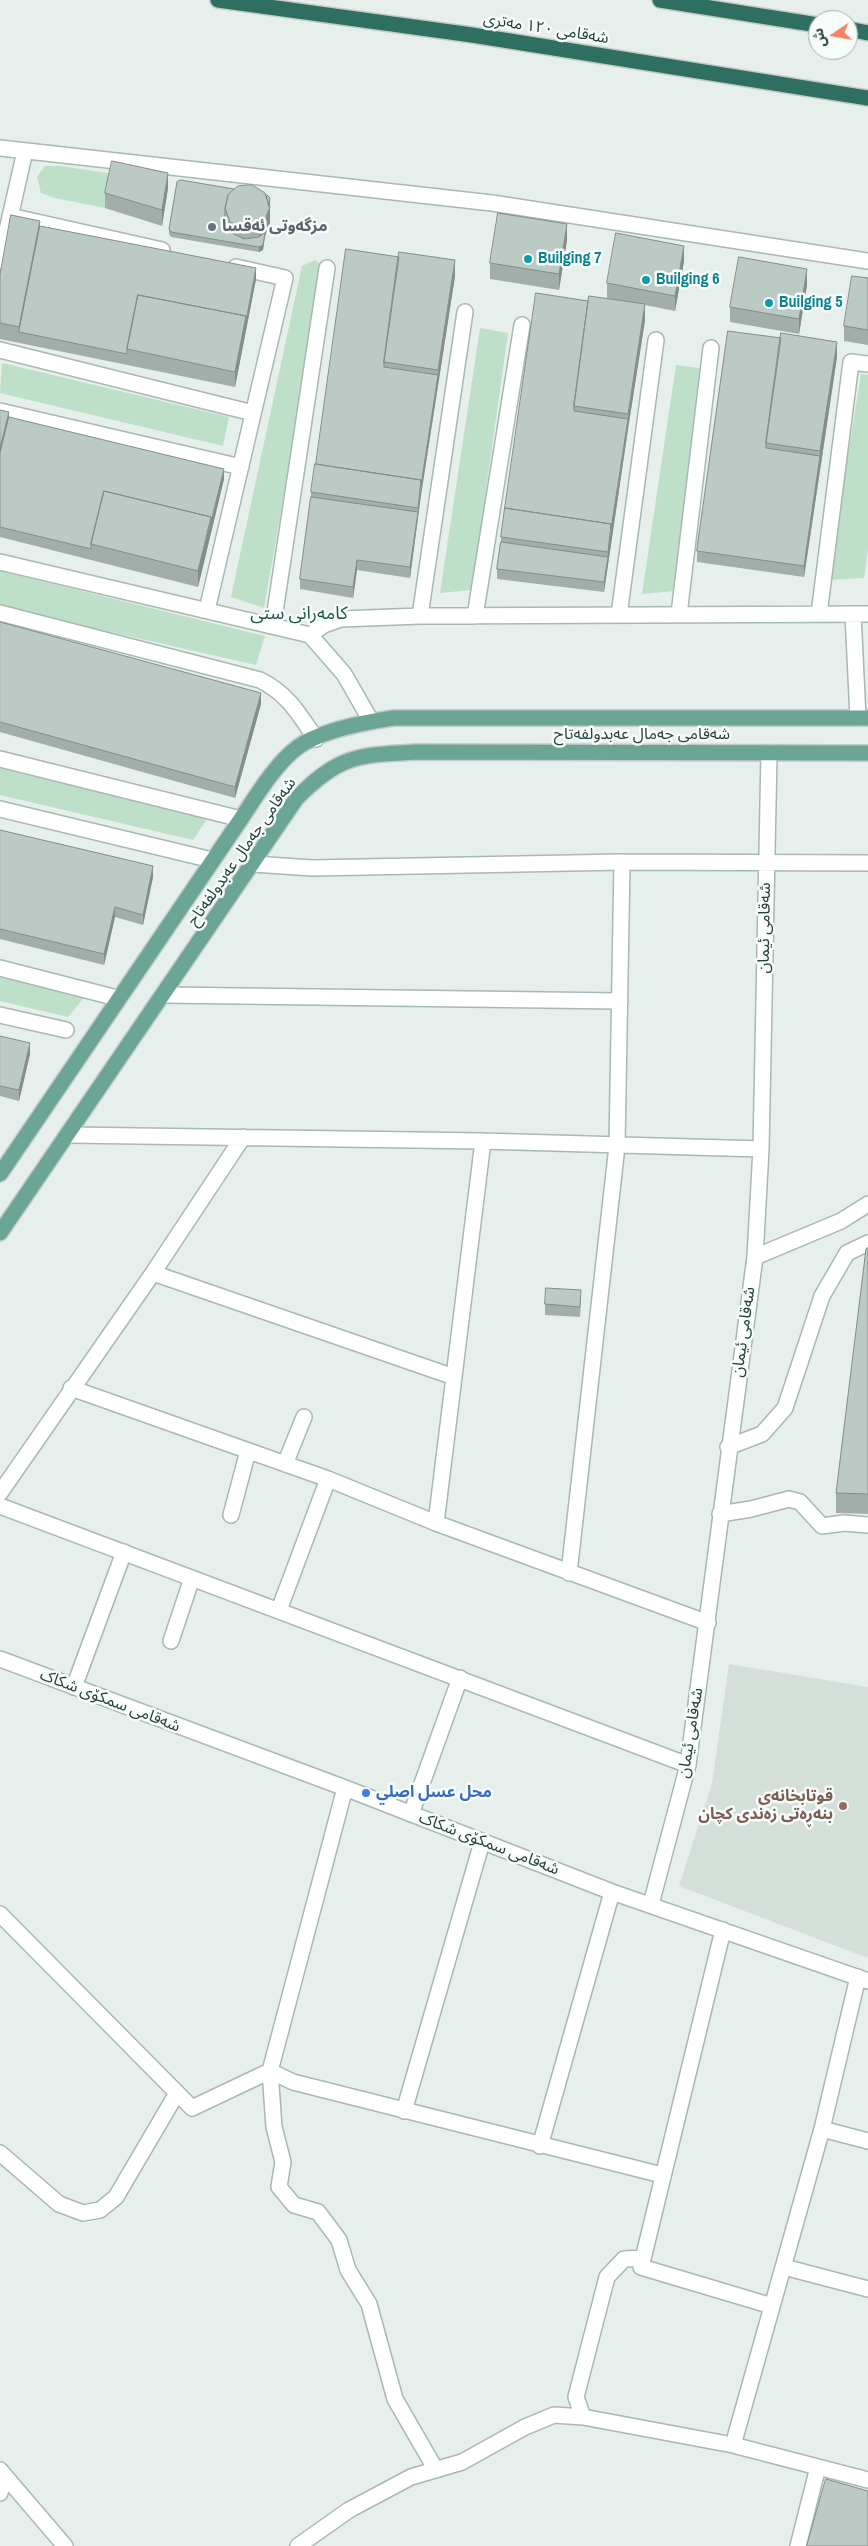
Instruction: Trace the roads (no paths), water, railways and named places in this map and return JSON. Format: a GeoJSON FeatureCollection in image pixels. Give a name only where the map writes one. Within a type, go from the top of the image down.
{"type":"FeatureCollection","features":[{"type":"Feature","properties":{"kind":"highway","name":"شەقامی ١٢٠ مەتری"},"geometry":{"type":"LineString","coordinates":[[218,0],[472,35],[868,98]]}},
{"type":"Feature","properties":{"kind":"highway"},"geometry":{"type":"LineString","coordinates":[[660,0],[808,23]]}},
{"type":"Feature","properties":{"kind":"main road","name":"شەقامی جەمال عەبدولفەتاح"},"geometry":{"type":"LineString","coordinates":[[0,1174],[117,998],[240,819],[293,751],[300,745],[348,726],[393,718],[863,718]]}},
{"type":"Feature","properties":{"kind":"main road","name":"شەقامی جەمال عەبدولفەتاح"},"geometry":{"type":"LineString","coordinates":[[0,1233],[296,799],[314,781],[335,766],[359,756],[416,752],[868,753]]}},
{"type":"Feature","properties":{"kind":"street"},"geometry":{"type":"LineString","coordinates":[[0,148],[492,203],[868,261]]}},
{"type":"Feature","properties":{"kind":"street"},"geometry":{"type":"LineString","coordinates":[[0,261],[25,151]]}},
{"type":"Feature","properties":{"kind":"street"},"geometry":{"type":"LineString","coordinates":[[10,216],[181,254]]}},
{"type":"Feature","properties":{"kind":"street"},"geometry":{"type":"LineString","coordinates":[[207,610],[286,278],[219,263]]}},
{"type":"Feature","properties":{"kind":"street"},"geometry":{"type":"LineString","coordinates":[[273,625],[327,268]]}},
{"type":"Feature","properties":{"kind":"street"},"geometry":{"type":"LineString","coordinates":[[420,616],[465,312]]}},
{"type":"Feature","properties":{"kind":"street"},"geometry":{"type":"LineString","coordinates":[[476,616],[522,325]]}},
{"type":"Feature","properties":{"kind":"street"},"geometry":{"type":"LineString","coordinates":[[619,615],[656,340]]}},
{"type":"Feature","properties":{"kind":"street"},"geometry":{"type":"LineString","coordinates":[[679,614],[711,348]]}},
{"type":"Feature","properties":{"kind":"street"},"geometry":{"type":"LineString","coordinates":[[0,350],[254,413]]}},
{"type":"Feature","properties":{"kind":"street"},"geometry":{"type":"LineString","coordinates":[[819,614],[851,362],[868,364]]}},
{"type":"Feature","properties":{"kind":"street"},"geometry":{"type":"LineString","coordinates":[[0,411],[241,468]]}},
{"type":"Feature","properties":{"kind":"street"},"geometry":{"type":"LineString","coordinates":[[0,562],[310,635],[344,674],[371,721]]}},
{"type":"Feature","properties":{"kind":"street"},"geometry":{"type":"LineString","coordinates":[[0,613],[260,680],[284,695],[296,708],[316,739]]}},
{"type":"Feature","properties":{"kind":"street"},"geometry":{"type":"LineString","coordinates":[[310,635],[324,625],[341,618],[860,614],[863,718]]}},
{"type":"Feature","properties":{"kind":"street","name":"شەقامی ئیمان"},"geometry":{"type":"LineString","coordinates":[[651,1904],[688,1765],[708,1623],[728,1447],[755,1257],[760,1148],[769,752]]}},
{"type":"Feature","properties":{"kind":"street"},"geometry":{"type":"LineString","coordinates":[[0,759],[240,819]]}},
{"type":"Feature","properties":{"kind":"street"},"geometry":{"type":"LineString","coordinates":[[0,809],[212,860]]}},
{"type":"Feature","properties":{"kind":"street"},"geometry":{"type":"LineString","coordinates":[[569,1573],[617,1146],[622,862]]}},
{"type":"Feature","properties":{"kind":"street"},"geometry":{"type":"LineString","coordinates":[[253,864],[312,868],[622,862],[868,863]]}},
{"type":"Feature","properties":{"kind":"street"},"geometry":{"type":"LineString","coordinates":[[0,968],[117,998]]}},
{"type":"Feature","properties":{"kind":"street"},"geometry":{"type":"LineString","coordinates":[[164,995],[620,1002]]}},
{"type":"Feature","properties":{"kind":"street"},"geometry":{"type":"LineString","coordinates":[[0,1015],[66,1030]]}},
{"type":"Feature","properties":{"kind":"street"},"geometry":{"type":"LineString","coordinates":[[68,1135],[483,1141],[617,1146],[760,1148]]}},
{"type":"Feature","properties":{"kind":"street"},"geometry":{"type":"LineString","coordinates":[[0,1493],[71,1388],[153,1273],[243,1137]]}},
{"type":"Feature","properties":{"kind":"street"},"geometry":{"type":"LineString","coordinates":[[436,1523],[483,1141]]}},
{"type":"Feature","properties":{"kind":"street"},"geometry":{"type":"LineString","coordinates":[[755,1257],[841,1221],[868,1204]]}},
{"type":"Feature","properties":{"kind":"street"},"geometry":{"type":"LineString","coordinates":[[728,1447],[762,1434],[785,1408],[822,1296],[847,1253],[868,1243]]}},
{"type":"Feature","properties":{"kind":"street"},"geometry":{"type":"LineString","coordinates":[[153,1273],[454,1377]]}},
{"type":"Feature","properties":{"kind":"street"},"geometry":{"type":"LineString","coordinates":[[71,1388],[328,1479],[436,1523],[708,1623]]}},
{"type":"Feature","properties":{"kind":"street"},"geometry":{"type":"LineString","coordinates":[[285,1464],[304,1416]]}},
{"type":"Feature","properties":{"kind":"street"},"geometry":{"type":"LineString","coordinates":[[230,1516],[248,1450]]}},
{"type":"Feature","properties":{"kind":"street"},"geometry":{"type":"LineString","coordinates":[[279,1610],[328,1479]]}},
{"type":"Feature","properties":{"kind":"street"},"geometry":{"type":"LineString","coordinates":[[720,1514],[751,1509],[789,1499],[800,1502],[822,1526],[844,1523],[868,1525]]}},
{"type":"Feature","properties":{"kind":"street"},"geometry":{"type":"LineString","coordinates":[[0,1506],[688,1765]]}},
{"type":"Feature","properties":{"kind":"street"},"geometry":{"type":"LineString","coordinates":[[74,1687],[124,1552]]}},
{"type":"Feature","properties":{"kind":"street"},"geometry":{"type":"LineString","coordinates":[[170,1641],[192,1578]]}},
{"type":"Feature","properties":{"kind":"street","name":"شەقامی سمکۆی شکاک"},"geometry":{"type":"LineString","coordinates":[[0,1659],[345,1788],[612,1892],[863,1979]]}},
{"type":"Feature","properties":{"kind":"street"},"geometry":{"type":"LineString","coordinates":[[411,1814],[460,1678]]}},
{"type":"Feature","properties":{"kind":"street"},"geometry":{"type":"LineString","coordinates":[[345,1788],[270,2071],[274,2127],[282,2162],[279,2188],[294,2205],[318,2212],[339,2240],[348,2270],[368,2304],[394,2399],[436,2470]]}},
{"type":"Feature","properties":{"kind":"street"},"geometry":{"type":"LineString","coordinates":[[404,2111],[482,1842]]}},
{"type":"Feature","properties":{"kind":"street"},"geometry":{"type":"LineString","coordinates":[[540,2146],[612,1892]]}},
{"type":"Feature","properties":{"kind":"street"},"geometry":{"type":"LineString","coordinates":[[0,1914],[192,2108],[270,2071]]}},
{"type":"Feature","properties":{"kind":"street"},"geometry":{"type":"LineString","coordinates":[[723,1930],[641,2267],[772,2306]]}},
{"type":"Feature","properties":{"kind":"street"},"geometry":{"type":"LineString","coordinates":[[733,2446],[863,1979]]}},
{"type":"Feature","properties":{"kind":"street"},"geometry":{"type":"LineString","coordinates":[[270,2071],[293,2082],[540,2146],[662,2175]]}},
{"type":"Feature","properties":{"kind":"street"},"geometry":{"type":"LineString","coordinates":[[0,2153],[59,2204],[83,2213],[100,2210],[116,2197],[177,2093]]}},
{"type":"Feature","properties":{"kind":"street"},"geometry":{"type":"LineString","coordinates":[[822,2129],[868,2141]]}},
{"type":"Feature","properties":{"kind":"street"},"geometry":{"type":"LineString","coordinates":[[583,2418],[576,2397],[607,2277],[624,2259],[643,2258]]}},
{"type":"Feature","properties":{"kind":"street"},"geometry":{"type":"LineString","coordinates":[[784,2266],[868,2289]]}},
{"type":"Feature","properties":{"kind":"street"},"geometry":{"type":"LineString","coordinates":[[298,2546],[349,2510],[411,2477],[462,2462],[525,2427],[554,2415],[583,2418],[733,2446],[868,2480]]}},
{"type":"Feature","properties":{"kind":"street"},"geometry":{"type":"LineString","coordinates":[[798,2546],[818,2467]]}},
{"type":"Feature","properties":{"kind":"street"},"geometry":{"type":"LineString","coordinates":[[0,2493],[3,2473]]}},
{"type":"Feature","properties":{"kind":"street"},"geometry":{"type":"LineString","coordinates":[[3,2473],[65,2546]]}},
{"type":"Feature","properties":{"kind":"place","name":"مزگەوتی ئەقسا"},"geometry":{"type":"Point","coordinates":[212,227]}},
{"type":"Feature","properties":{"kind":"place","name":"Builging 7"},"geometry":{"type":"Point","coordinates":[528,259]}},
{"type":"Feature","properties":{"kind":"place","name":"Builging 6"},"geometry":{"type":"Point","coordinates":[646,280]}},
{"type":"Feature","properties":{"kind":"place","name":"Builging 5"},"geometry":{"type":"Point","coordinates":[769,303]}},
{"type":"Feature","properties":{"kind":"place","name":"محل عسل اصلي"},"geometry":{"type":"Point","coordinates":[366,1793]}},
{"type":"Feature","properties":{"kind":"place","name":"قوتابخانەی بنەڕەتی زەندی کچان"},"geometry":{"type":"Point","coordinates":[843,1806]}},
{"type":"Feature","properties":{"kind":"district","name":"كامه‌رانی ستی"},"geometry":{"type":"Point","coordinates":[299,614]}}]}
